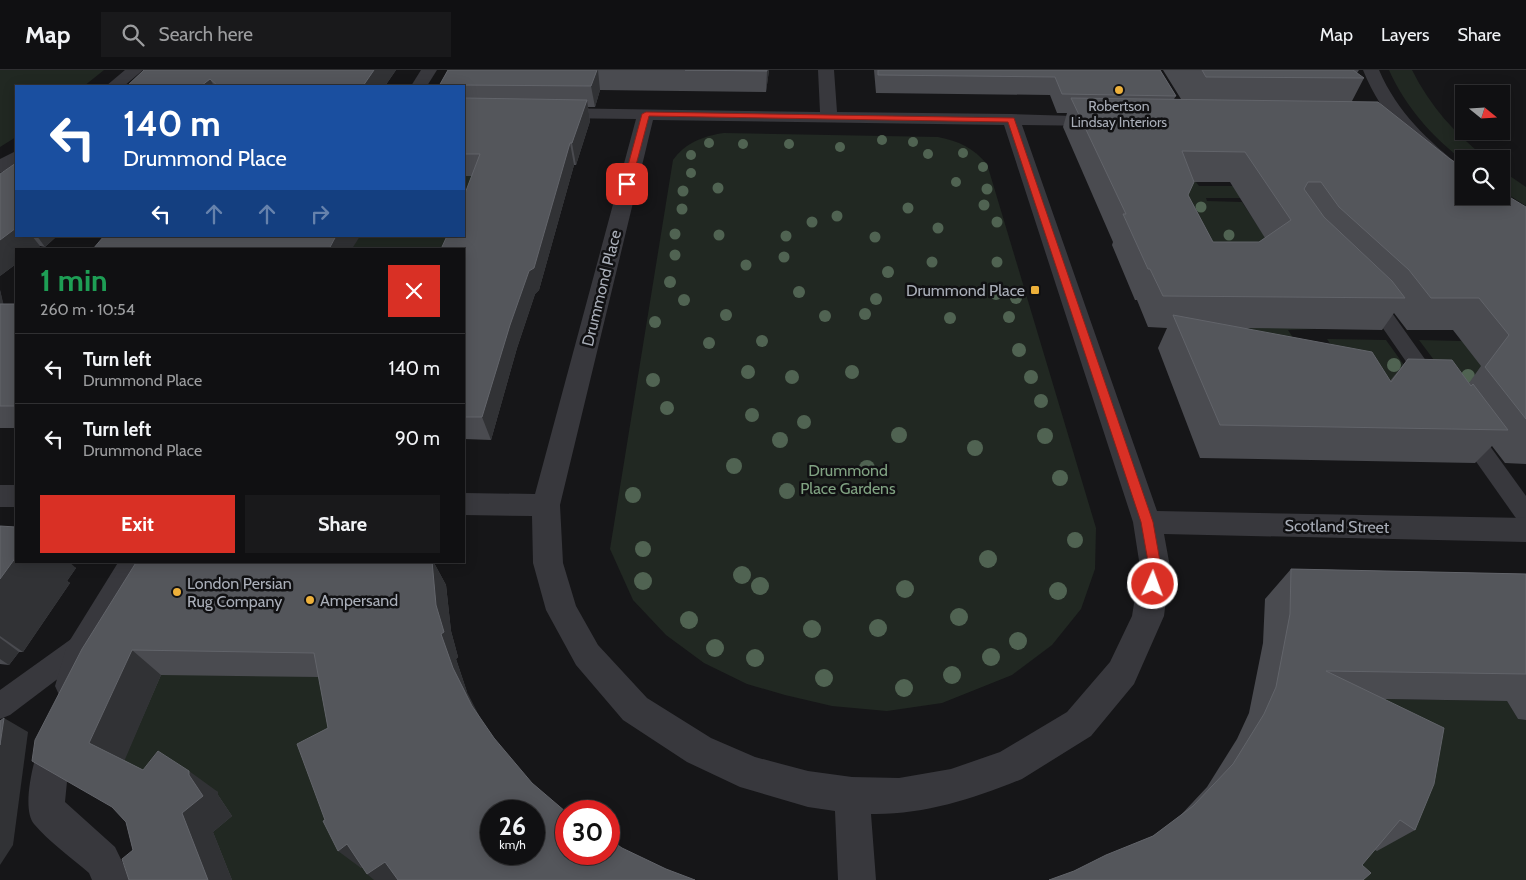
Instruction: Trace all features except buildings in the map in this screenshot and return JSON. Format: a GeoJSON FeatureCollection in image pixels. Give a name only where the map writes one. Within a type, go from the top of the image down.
{"type":"FeatureCollection","features":[{"type":"Feature","properties":{"kind":"street"},"geometry":{"type":"LineString","coordinates":[[115,85],[135,70]]}},
{"type":"Feature","properties":{"kind":"street"},"geometry":{"type":"LineString","coordinates":[[420,85],[429,70]]}},
{"type":"Feature","properties":{"kind":"street"},"geometry":{"type":"LineString","coordinates":[[826,70],[829,117]]}},
{"type":"Feature","properties":{"kind":"street"},"geometry":{"type":"LineString","coordinates":[[1371,70],[1384,99],[1403,125],[1455,171]]}},
{"type":"Feature","properties":{"kind":"street"},"geometry":{"type":"LineString","coordinates":[[531,112],[1117,121]]}},
{"type":"Feature","properties":{"kind":"street","name":"Drummond Place"},"geometry":{"type":"LineString","coordinates":[[646,114],[546,506],[548,563],[562,610],[586,655],[635,709],[699,750],[753,774],[808,789],[852,795],[899,796],[951,787],[1009,768],[1078,724],[1122,674],[1148,616],[1155,567],[1147,522],[1011,119]]}},
{"type":"Feature","properties":{"kind":"street"},"geometry":{"type":"LineString","coordinates":[[1383,125],[1403,125]]}},
{"type":"Feature","properties":{"kind":"street"},"geometry":{"type":"LineString","coordinates":[[0,167],[15,158]]}},
{"type":"Feature","properties":{"kind":"street"},"geometry":{"type":"LineString","coordinates":[[0,496],[15,496]]}},
{"type":"Feature","properties":{"kind":"street"},"geometry":{"type":"LineString","coordinates":[[465,504],[546,506]]}},
{"type":"Feature","properties":{"kind":"street","name":"Scotland Street"},"geometry":{"type":"LineString","coordinates":[[1147,522],[1526,530]]}},
{"type":"Feature","properties":{"kind":"street"},"geometry":{"type":"LineString","coordinates":[[112,880],[102,860],[46,810],[51,761],[83,646],[134,563]]}},
{"type":"Feature","properties":{"kind":"street"},"geometry":{"type":"LineString","coordinates":[[852,795],[857,880]]}},
{"type":"Feature","properties":{"kind":"lane"},"geometry":{"type":"LineString","coordinates":[[1358,288],[1378,307],[1526,514]]}},
{"type":"Feature","properties":{"kind":"lane"},"geometry":{"type":"LineString","coordinates":[[0,706],[83,646]]}},
{"type":"Feature","properties":{"kind":"green space"},"geometry":{"type":"Polygon","coordinates":[[[0,70],[104,70],[85,85],[15,85],[15,138],[0,147],[0,70]]]}},
{"type":"Feature","properties":{"kind":"green space"},"geometry":{"type":"Polygon","coordinates":[[[1389,70],[1412,70],[1427,96],[1455,130],[1455,140],[1464,140],[1476,150],[1455,150],[1455,154],[1452,152],[1420,120],[1389,70]]]}},
{"type":"Feature","properties":{"kind":"green space","name":"Drummond Place Gardens"},"geometry":{"type":"Polygon","coordinates":[[[724,133],[938,137],[965,146],[987,164],[1096,528],[1095,569],[1081,609],[1052,645],[1012,675],[942,703],[887,711],[832,706],[747,684],[704,663],[666,635],[633,600],[610,549],[673,160],[683,149],[695,141],[724,133]]]}},
{"type":"Feature","properties":{"kind":"green space"},"geometry":{"type":"Polygon","coordinates":[[[465,170],[490,170],[464,248],[353,248],[358,237],[465,237],[465,170]]]}},
{"type":"Feature","properties":{"kind":"green space"},"geometry":{"type":"Polygon","coordinates":[[[1510,176],[1526,187],[1526,206],[1510,196],[1510,176]]]}},
{"type":"Feature","properties":{"kind":"green space"},"geometry":{"type":"Polygon","coordinates":[[[1152,178],[1168,181],[1196,182],[1199,186],[1238,186],[1245,198],[1206,198],[1207,201],[1242,202],[1271,246],[1297,301],[1315,329],[1288,330],[1303,353],[1341,360],[1327,339],[1386,340],[1424,393],[1291,404],[1152,178]]]}},
{"type":"Feature","properties":{"kind":"green space"},"geometry":{"type":"Polygon","coordinates":[[[1419,340],[1461,341],[1525,361],[1461,396],[1419,340]]]}},
{"type":"Feature","properties":{"kind":"green space"},"geometry":{"type":"Polygon","coordinates":[[[156,672],[335,677],[396,841],[381,880],[231,880],[213,832],[231,816],[122,766],[156,672]]]}},
{"type":"Feature","properties":{"kind":"green space"},"geometry":{"type":"Polygon","coordinates":[[[1383,699],[1507,701],[1518,719],[1526,720],[1526,880],[1328,880],[1383,699]]]}},
{"type":"Feature","properties":{"kind":"place","name":"Robertson Lindsay Interiors"},"geometry":{"type":"Point","coordinates":[1119,90]}},
{"type":"Feature","properties":{"kind":"place","name":"Drummond Place"},"geometry":{"type":"Point","coordinates":[1035,290]}},
{"type":"Feature","properties":{"kind":"place","name":"London Persian Rug Company"},"geometry":{"type":"Point","coordinates":[177,592]}},
{"type":"Feature","properties":{"kind":"place","name":"Ampersand"},"geometry":{"type":"Point","coordinates":[310,600]}},
{"type":"Feature","properties":{"kind":"route"},"geometry":{"type":"LineString","coordinates":[[627,184],[646,114],[1011,119],[1147,522],[1155,567],[1153,584]]}}]}
